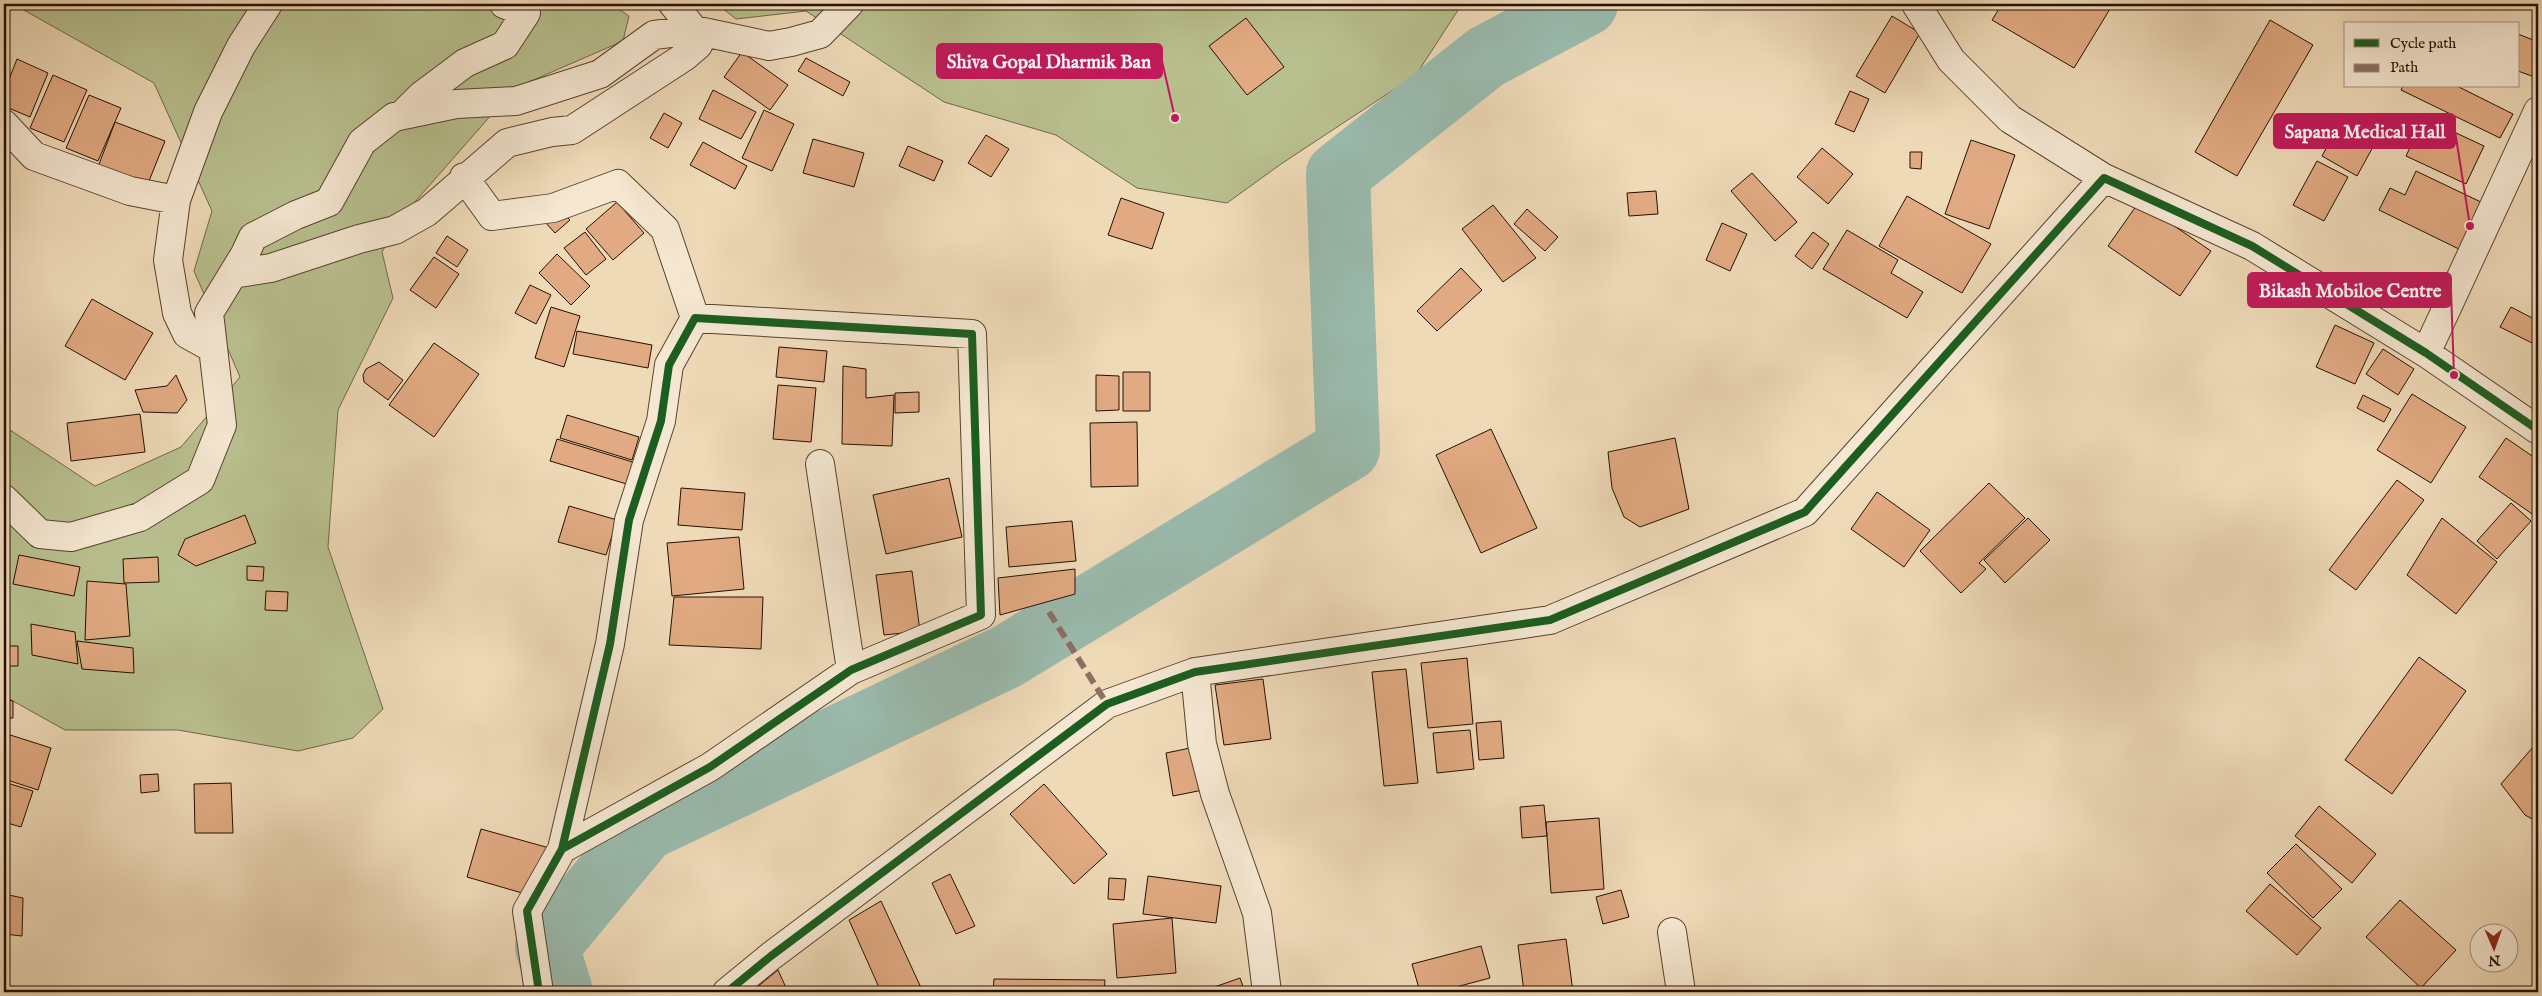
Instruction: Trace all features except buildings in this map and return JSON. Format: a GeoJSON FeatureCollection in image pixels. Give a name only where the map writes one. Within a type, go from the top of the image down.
{"type":"FeatureCollection","features":[{"type":"Feature","properties":{"kind":"street"},"geometry":{"type":"LineString","coordinates":[[212,348],[187,334],[177,313],[168,260],[176,200],[208,112],[241,46],[268,4]]}},
{"type":"Feature","properties":{"kind":"street"},"geometry":{"type":"LineString","coordinates":[[404,113],[421,96],[465,63],[505,45],[526,13],[504,4]]}},
{"type":"Feature","properties":{"kind":"street"},"geometry":{"type":"LineString","coordinates":[[233,274],[271,268],[359,239],[395,230],[427,212],[464,177],[507,143],[552,132],[572,130],[605,110],[684,57],[698,44],[694,30],[673,4]]}},
{"type":"Feature","properties":{"kind":"street"},"geometry":{"type":"LineString","coordinates":[[4,499],[40,534],[71,537],[140,517],[200,480],[222,425],[209,313],[253,237],[296,215],[329,202],[362,142],[394,117],[404,113],[456,104],[516,100],[600,74],[654,35],[694,30],[769,46],[791,42],[820,34],[849,4]]}},
{"type":"Feature","properties":{"kind":"street"},"geometry":{"type":"LineString","coordinates":[[1916,4],[1951,60],[2010,119],[2104,178],[2252,246],[2426,354],[2538,430]]}},
{"type":"Feature","properties":{"kind":"street"},"geometry":{"type":"LineString","coordinates":[[2426,354],[2538,110]]}},
{"type":"Feature","properties":{"kind":"street"},"geometry":{"type":"LineString","coordinates":[[4,124],[34,156],[130,191],[176,200]]}},
{"type":"Feature","properties":{"kind":"street"},"geometry":{"type":"LineString","coordinates":[[464,177],[492,216],[553,208],[618,184],[665,230],[695,318],[670,365],[661,421],[629,520],[610,644],[562,849],[527,912],[539,992]]}},
{"type":"Feature","properties":{"kind":"street"},"geometry":{"type":"LineString","coordinates":[[727,992],[771,956],[1106,704],[1195,672],[1550,620],[1805,512],[2104,178]]}},
{"type":"Feature","properties":{"kind":"street"},"geometry":{"type":"LineString","coordinates":[[562,849],[710,767],[851,670],[981,615],[972,334],[695,318]]}},
{"type":"Feature","properties":{"kind":"street"},"geometry":{"type":"LineString","coordinates":[[820,464],[851,670]]}},
{"type":"Feature","properties":{"kind":"street"},"geometry":{"type":"LineString","coordinates":[[1195,672],[1202,744],[1215,794],[1257,912],[1267,992]]}},
{"type":"Feature","properties":{"kind":"street"},"geometry":{"type":"LineString","coordinates":[[1672,932],[1681,992]]}},
{"type":"Feature","properties":{"kind":"green space"},"geometry":{"type":"Polygon","coordinates":[[[13,4],[611,4],[629,16],[623,41],[515,88],[406,212],[382,252],[393,298],[338,410],[328,547],[383,709],[353,738],[298,751],[178,730],[65,730],[4,696],[4,426],[95,486],[181,447],[240,377],[194,271],[212,211],[154,83],[13,4]]]}},
{"type":"Feature","properties":{"kind":"green space"},"geometry":{"type":"Polygon","coordinates":[[[717,4],[1462,4],[1416,75],[1281,164],[1227,203],[1137,188],[1056,135],[944,102],[806,11],[736,19],[717,4]]]}},
{"type":"Feature","properties":{"kind":"waterway"},"geometry":{"type":"LineString","coordinates":[[561,992],[547,947],[645,829],[1006,657],[1348,449],[1338,174],[1486,57],[1586,4]]}},
{"type":"Feature","properties":{"kind":"marked path"},"geometry":{"type":"LineString","coordinates":[[1049,612],[1107,704]]}},
{"type":"Feature","properties":{"kind":"cycle path"},"geometry":{"type":"LineString","coordinates":[[727,992],[771,956],[1107,704],[1195,672],[1550,620],[1805,512],[2104,178],[2252,246],[2426,353],[2538,430]]}},
{"type":"Feature","properties":{"kind":"cycle path"},"geometry":{"type":"LineString","coordinates":[[539,992],[527,911],[562,849],[610,644],[629,520],[661,421],[669,365],[695,318],[972,334],[981,615],[851,670],[710,767],[562,849]]}},
{"type":"Feature","properties":{"kind":"place","name":"Shiva Gopal Dharmik Ban"},"geometry":{"type":"Point","coordinates":[1175,118]}},
{"type":"Feature","properties":{"kind":"place","name":"Sapana Medical Hall"},"geometry":{"type":"Point","coordinates":[2470,226]}},
{"type":"Feature","properties":{"kind":"place","name":"Bikash Mobiloe Centre"},"geometry":{"type":"Point","coordinates":[2454,375]}}]}
